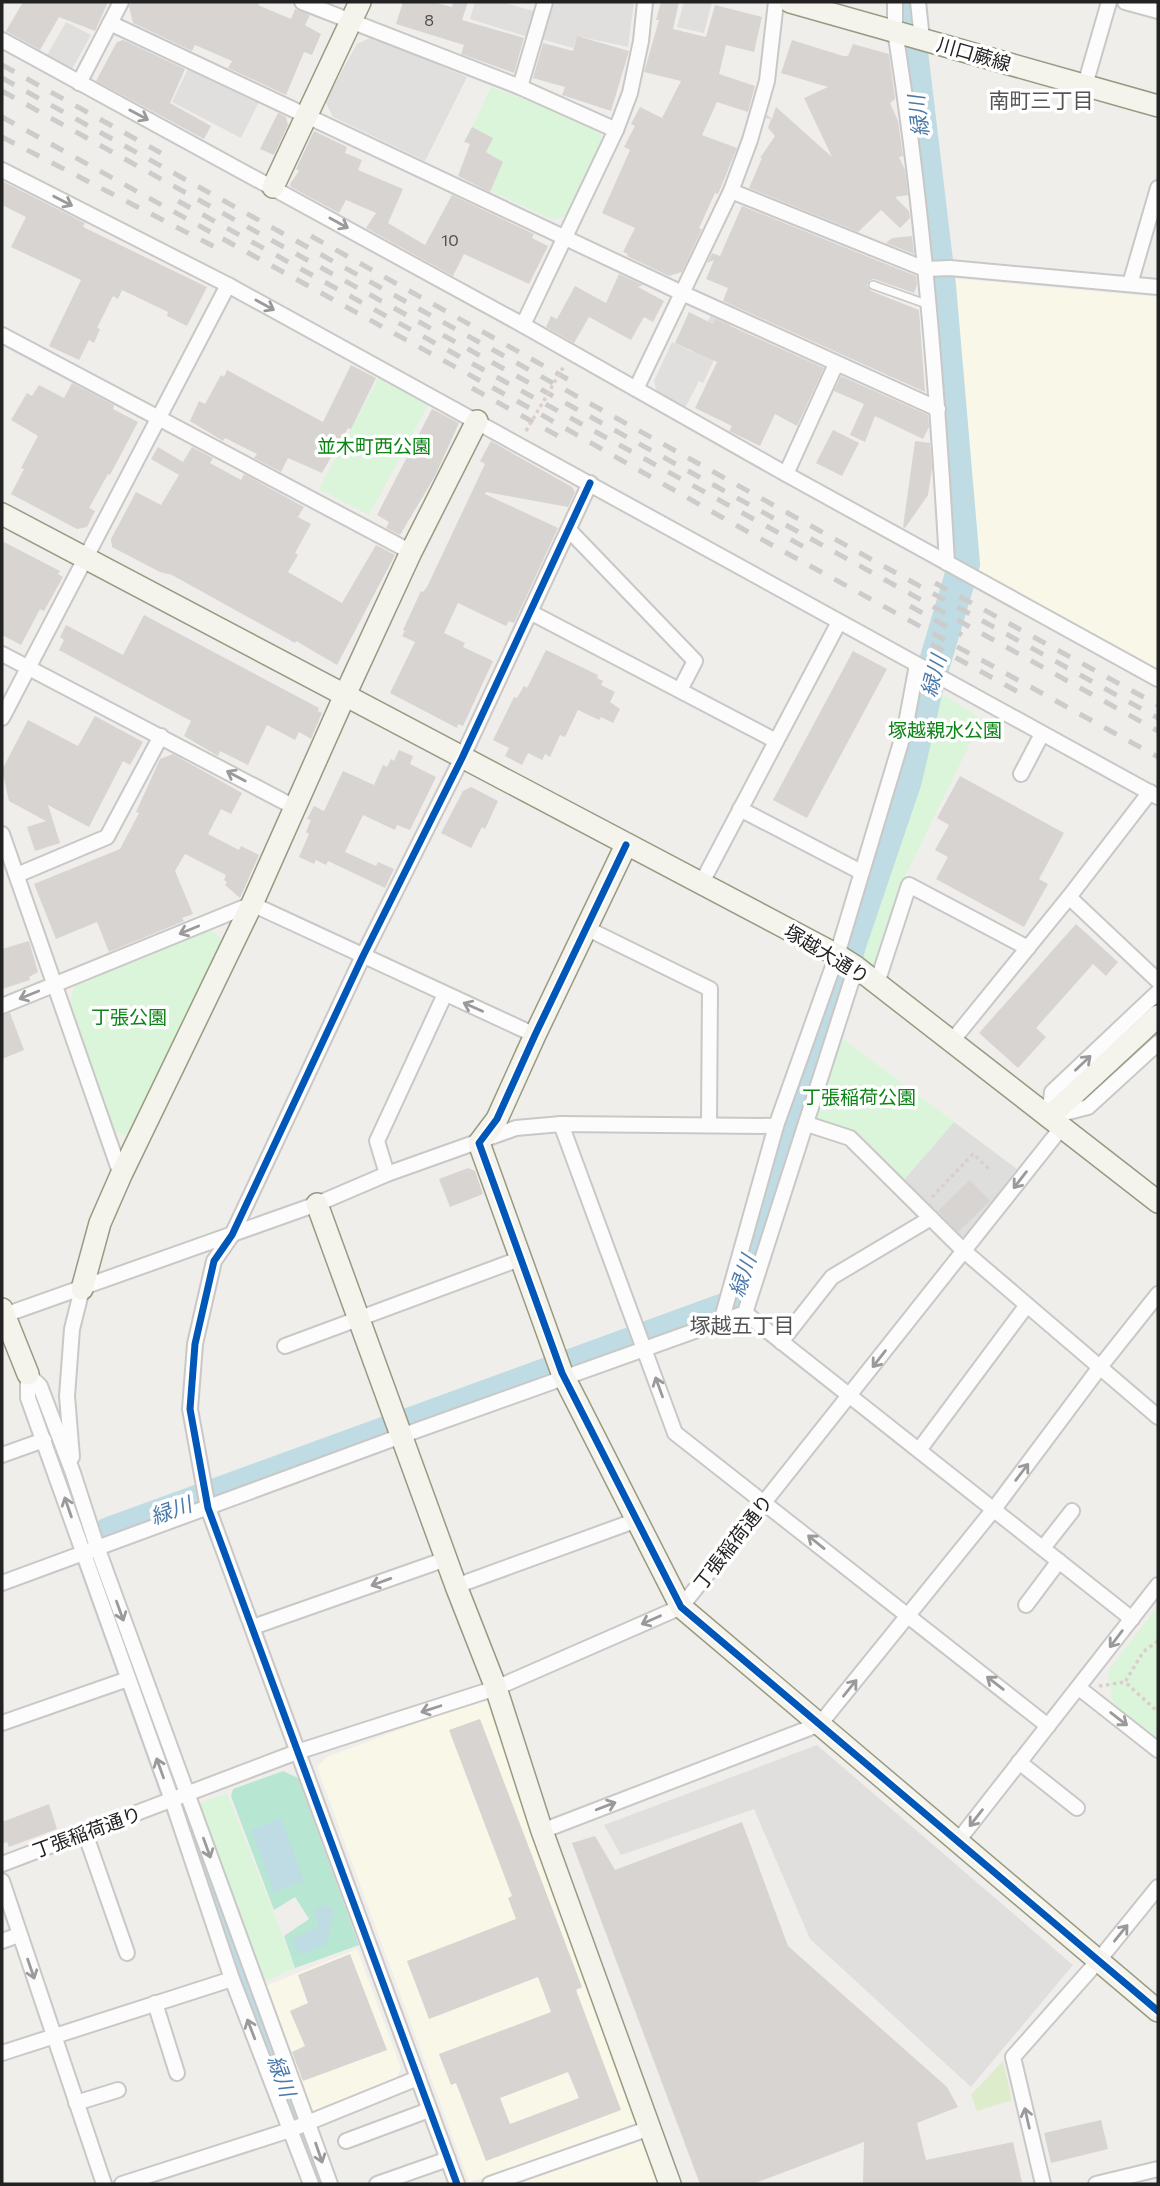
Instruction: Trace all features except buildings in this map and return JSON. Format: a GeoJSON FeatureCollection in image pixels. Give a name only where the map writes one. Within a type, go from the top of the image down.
{"type":"FeatureCollection","features":[{"type":"Feature","properties":{"kind":"street"},"geometry":{"type":"LineString","coordinates":[[79,83],[121,2]]}},
{"type":"Feature","properties":{"kind":"street"},"geometry":{"type":"LineString","coordinates":[[302,2],[356,11],[616,130]]}},
{"type":"Feature","properties":{"kind":"street"},"geometry":{"type":"LineString","coordinates":[[520,87],[545,2]]}},
{"type":"Feature","properties":{"kind":"street"},"geometry":{"type":"LineString","coordinates":[[523,325],[616,130],[630,93],[641,41],[645,2]]}},
{"type":"Feature","properties":{"kind":"street"},"geometry":{"type":"LineString","coordinates":[[636,389],[731,191],[750,140],[767,80],[776,2]]}},
{"type":"Feature","properties":{"kind":"street","name":"川口蕨線"},"geometry":{"type":"LineString","coordinates":[[790,2],[1158,106]]}},
{"type":"Feature","properties":{"kind":"street"},"geometry":{"type":"LineString","coordinates":[[895,2],[908,35],[925,269],[939,409],[947,563]]}},
{"type":"Feature","properties":{"kind":"street"},"geometry":{"type":"LineString","coordinates":[[908,35],[918,2]]}},
{"type":"Feature","properties":{"kind":"street"},"geometry":{"type":"LineString","coordinates":[[1085,85],[1109,2]]}},
{"type":"Feature","properties":{"kind":"street"},"geometry":{"type":"LineString","coordinates":[[1125,2],[1158,11]]}},
{"type":"Feature","properties":{"kind":"street"},"geometry":{"type":"LineString","coordinates":[[273,187],[356,11]]}},
{"type":"Feature","properties":{"kind":"street"},"geometry":{"type":"LineString","coordinates":[[110,23],[682,293],[939,409]]}},
{"type":"Feature","properties":{"kind":"street"},"geometry":{"type":"LineString","coordinates":[[2,40],[523,325],[1158,679]]}},
{"type":"Feature","properties":{"kind":"street"},"geometry":{"type":"LineString","coordinates":[[2,170],[228,285],[1154,794],[952,1041]]}},
{"type":"Feature","properties":{"kind":"street"},"geometry":{"type":"LineString","coordinates":[[1130,284],[1158,188]]}},
{"type":"Feature","properties":{"kind":"street"},"geometry":{"type":"LineString","coordinates":[[731,191],[925,269],[950,268],[1158,287]]}},
{"type":"Feature","properties":{"kind":"street"},"geometry":{"type":"LineString","coordinates":[[2,718],[228,285]]}},
{"type":"Feature","properties":{"kind":"street"},"geometry":{"type":"LineString","coordinates":[[2,335],[411,552]]}},
{"type":"Feature","properties":{"kind":"street"},"geometry":{"type":"LineString","coordinates":[[786,474],[836,364]]}},
{"type":"Feature","properties":{"kind":"street"},"geometry":{"type":"LineString","coordinates":[[73,1473],[67,1396],[72,1329],[100,1223],[252,904],[411,552],[477,421]]}},
{"type":"Feature","properties":{"kind":"street"},"geometry":{"type":"LineString","coordinates":[[457,2184],[208,1507],[190,1409],[195,1344],[214,1261],[232,1235],[363,956],[462,758],[590,483]]}},
{"type":"Feature","properties":{"kind":"street","name":"塚越大通り"},"geometry":{"type":"LineString","coordinates":[[2,514],[846,961],[1158,1202]]}},
{"type":"Feature","properties":{"kind":"street"},"geometry":{"type":"LineString","coordinates":[[569,530],[695,661],[680,690]]}},
{"type":"Feature","properties":{"kind":"street"},"geometry":{"type":"LineString","coordinates":[[530,612],[776,741]]}},
{"type":"Feature","properties":{"kind":"street"},"geometry":{"type":"LineString","coordinates":[[701,884],[839,622]]}},
{"type":"Feature","properties":{"kind":"street"},"geometry":{"type":"LineString","coordinates":[[2,654],[296,808]]}},
{"type":"Feature","properties":{"kind":"street"},"geometry":{"type":"LineString","coordinates":[[745,1313],[807,1124],[846,961],[861,872],[905,729],[918,666]]}},
{"type":"Feature","properties":{"kind":"street"},"geometry":{"type":"LineString","coordinates":[[1021,774],[1042,734]]}},
{"type":"Feature","properties":{"kind":"street"},"geometry":{"type":"LineString","coordinates":[[17,875],[107,837],[161,736]]}},
{"type":"Feature","properties":{"kind":"street"},"geometry":{"type":"LineString","coordinates":[[740,810],[861,872]]}},
{"type":"Feature","properties":{"kind":"street"},"geometry":{"type":"LineString","coordinates":[[3,841],[56,984],[121,1175]]}},
{"type":"Feature","properties":{"kind":"street"},"geometry":{"type":"LineString","coordinates":[[479,1143],[497,1119],[626,845]]}},
{"type":"Feature","properties":{"kind":"street"},"geometry":{"type":"LineString","coordinates":[[877,983],[909,885],[1028,948]]}},
{"type":"Feature","properties":{"kind":"street"},"geometry":{"type":"LineString","coordinates":[[1069,897],[1158,981]]}},
{"type":"Feature","properties":{"kind":"street"},"geometry":{"type":"LineString","coordinates":[[2,1006],[252,904],[535,1035]]}},
{"type":"Feature","properties":{"kind":"street"},"geometry":{"type":"LineString","coordinates":[[586,928],[710,989],[709,1125]]}},
{"type":"Feature","properties":{"kind":"street"},"geometry":{"type":"LineString","coordinates":[[721,1321],[776,1125],[846,961]]}},
{"type":"Feature","properties":{"kind":"street"},"geometry":{"type":"LineString","coordinates":[[1056,1122],[1052,1091],[1158,992]]}},
{"type":"Feature","properties":{"kind":"street"},"geometry":{"type":"LineString","coordinates":[[387,1174],[377,1141],[445,994]]}},
{"type":"Feature","properties":{"kind":"street"},"geometry":{"type":"LineString","coordinates":[[1056,1122],[1070,1098],[1158,1016]]}},
{"type":"Feature","properties":{"kind":"street"},"geometry":{"type":"LineString","coordinates":[[1056,1122],[1088,1107],[1158,1042]]}},
{"type":"Feature","properties":{"kind":"street","name":"丁張稲荷通り"},"geometry":{"type":"LineString","coordinates":[[2,1864],[297,1752],[496,1688],[681,1607],[964,1251],[1056,1122]]}},
{"type":"Feature","properties":{"kind":"street"},"geometry":{"type":"LineString","coordinates":[[330,2184],[180,1797],[92,1547],[28,1398],[28,1374],[3,1313],[82,1289],[317,1205],[387,1174],[516,1128],[561,1124],[776,1125]]}},
{"type":"Feature","properties":{"kind":"street"},"geometry":{"type":"LineString","coordinates":[[561,1124],[675,1433],[765,1501],[1048,1726]]}},
{"type":"Feature","properties":{"kind":"street"},"geometry":{"type":"LineString","coordinates":[[807,1124],[850,1138],[964,1251],[1158,1417]]}},
{"type":"Feature","properties":{"kind":"street"},"geometry":{"type":"LineString","coordinates":[[479,1143],[561,1370],[681,1607],[1158,2011]]}},
{"type":"Feature","properties":{"kind":"street"},"geometry":{"type":"LineString","coordinates":[[317,1205],[496,1688],[542,1831],[670,2184]]}},
{"type":"Feature","properties":{"kind":"street"},"geometry":{"type":"LineString","coordinates":[[781,1342],[832,1278],[926,1213]]}},
{"type":"Feature","properties":{"kind":"street"},"geometry":{"type":"LineString","coordinates":[[285,1346],[522,1258]]}},
{"type":"Feature","properties":{"kind":"street"},"geometry":{"type":"LineString","coordinates":[[542,1831],[820,1724],[994,1509],[1158,1294]]}},
{"type":"Feature","properties":{"kind":"street"},"geometry":{"type":"LineString","coordinates":[[919,1450],[1027,1305]]}},
{"type":"Feature","properties":{"kind":"street"},"geometry":{"type":"LineString","coordinates":[[2,1583],[92,1547],[208,1507],[399,1430],[561,1370],[645,1349],[745,1313]]}},
{"type":"Feature","properties":{"kind":"street"},"geometry":{"type":"LineString","coordinates":[[745,1313],[1132,1619]]}},
{"type":"Feature","properties":{"kind":"street"},"geometry":{"type":"LineString","coordinates":[[28,1374],[40,1386],[73,1473],[128,1679],[180,1797],[232,1979],[311,2184]]}},
{"type":"Feature","properties":{"kind":"street"},"geometry":{"type":"LineString","coordinates":[[2,1455],[44,1440]]}},
{"type":"Feature","properties":{"kind":"street"},"geometry":{"type":"LineString","coordinates":[[1043,1548],[1072,1511]]}},
{"type":"Feature","properties":{"kind":"street"},"geometry":{"type":"LineString","coordinates":[[456,1586],[637,1520]]}},
{"type":"Feature","properties":{"kind":"street"},"geometry":{"type":"LineString","coordinates":[[253,1627],[446,1559]]}},
{"type":"Feature","properties":{"kind":"street"},"geometry":{"type":"LineString","coordinates":[[1026,1605],[1059,1561]]}},
{"type":"Feature","properties":{"kind":"street"},"geometry":{"type":"LineString","coordinates":[[957,1842],[1158,1585]]}},
{"type":"Feature","properties":{"kind":"street"},"geometry":{"type":"LineString","coordinates":[[2,1723],[128,1679]]}},
{"type":"Feature","properties":{"kind":"street"},"geometry":{"type":"LineString","coordinates":[[1079,1688],[1158,1750]]}},
{"type":"Feature","properties":{"kind":"street"},"geometry":{"type":"LineString","coordinates":[[1019,1762],[1077,1808]]}},
{"type":"Feature","properties":{"kind":"street"},"geometry":{"type":"LineString","coordinates":[[85,1833],[127,1953]]}},
{"type":"Feature","properties":{"kind":"street"},"geometry":{"type":"LineString","coordinates":[[2,1881],[104,2184]]}},
{"type":"Feature","properties":{"kind":"street"},"geometry":{"type":"LineString","coordinates":[[1043,2184],[1013,2057],[1098,1961],[1158,1887]]}},
{"type":"Feature","properties":{"kind":"street"},"geometry":{"type":"LineString","coordinates":[[2,1941],[19,1934]]}},
{"type":"Feature","properties":{"kind":"street"},"geometry":{"type":"LineString","coordinates":[[2,2053],[232,1979]]}},
{"type":"Feature","properties":{"kind":"street"},"geometry":{"type":"LineString","coordinates":[[155,2003],[177,2073]]}},
{"type":"Feature","properties":{"kind":"street"},"geometry":{"type":"LineString","coordinates":[[122,2184],[290,2129],[418,2078]]}},
{"type":"Feature","properties":{"kind":"street"},"geometry":{"type":"LineString","coordinates":[[76,2104],[118,2090]]}},
{"type":"Feature","properties":{"kind":"street"},"geometry":{"type":"LineString","coordinates":[[346,2141],[429,2110]]}},
{"type":"Feature","properties":{"kind":"street"},"geometry":{"type":"LineString","coordinates":[[490,2184],[650,2128]]}},
{"type":"Feature","properties":{"kind":"street"},"geometry":{"type":"LineString","coordinates":[[377,2184],[448,2159]]}},
{"type":"Feature","properties":{"kind":"street"},"geometry":{"type":"LineString","coordinates":[[1096,2184],[1158,2169]]}},
{"type":"Feature","properties":{"kind":"lane"},"geometry":{"type":"LineString","coordinates":[[873,285],[929,305]]}},
{"type":"Feature","properties":{"kind":"path"},"geometry":{"type":"LineString","coordinates":[[526,431],[564,366]]}},
{"type":"Feature","properties":{"kind":"path"},"geometry":{"type":"LineString","coordinates":[[926,1213],[973,1154],[989,1169]]}},
{"type":"Feature","properties":{"kind":"path"},"geometry":{"type":"LineString","coordinates":[[1158,1641],[1143,1652],[1125,1682],[1158,1712]]}},
{"type":"Feature","properties":{"kind":"shaded area"},"geometry":{"type":"Polygon","coordinates":[[[475,2],[501,2],[537,12],[528,37],[470,19],[475,2]]]}},
{"type":"Feature","properties":{"kind":"shaded area"},"geometry":{"type":"Polygon","coordinates":[[[548,2],[634,2],[628,47],[577,36],[573,48],[538,38],[548,2]]]}},
{"type":"Feature","properties":{"kind":"shaded area"},"geometry":{"type":"Polygon","coordinates":[[[684,2],[712,2],[704,33],[677,27],[684,2]]]}},
{"type":"Feature","properties":{"kind":"shaded area"},"geometry":{"type":"Polygon","coordinates":[[[66,22],[91,35],[72,69],[47,55],[66,22]]]}},
{"type":"Feature","properties":{"kind":"shaded area"},"geometry":{"type":"Polygon","coordinates":[[[372,37],[467,77],[425,161],[333,117],[325,101],[357,44],[372,37]]]}},
{"type":"Feature","properties":{"kind":"shaded area"},"geometry":{"type":"Polygon","coordinates":[[[189,67],[260,100],[241,138],[172,102],[189,67]]]}},
{"type":"Feature","properties":{"kind":"shaded area"},"geometry":{"type":"Polygon","coordinates":[[[948,278],[1158,297],[1158,671],[974,571],[948,278]]]}},
{"type":"Feature","properties":{"kind":"shaded area"},"geometry":{"type":"Polygon","coordinates":[[[712,313],[732,322],[703,383],[699,381],[685,408],[657,394],[654,381],[672,342],[693,352],[712,313]]]}},
{"type":"Feature","properties":{"kind":"shaded area"},"geometry":{"type":"Polygon","coordinates":[[[954,1122],[1017,1169],[966,1236],[957,1236],[903,1181],[954,1122]]]}},
{"type":"Feature","properties":{"kind":"shaded area"},"geometry":{"type":"Polygon","coordinates":[[[478,1700],[487,1702],[642,2125],[469,2182],[317,1767],[327,1757],[478,1700]]]}},
{"type":"Feature","properties":{"kind":"shaded area"},"geometry":{"type":"Polygon","coordinates":[[[817,1745],[1073,1965],[971,2087],[810,1939],[754,1809],[621,1855],[604,1825],[817,1745]]]}},
{"type":"Feature","properties":{"kind":"shaded area"},"geometry":{"type":"Polygon","coordinates":[[[357,1949],[401,2068],[394,2083],[314,2111],[307,2105],[263,1987],[357,1949]]]}},
{"type":"Feature","properties":{"kind":"shaded area"},"geometry":{"type":"Polygon","coordinates":[[[638,2137],[648,2142],[663,2184],[510,2184],[638,2137]]]}},
{"type":"Feature","properties":{"kind":"green space"},"geometry":{"type":"Polygon","coordinates":[[[491,87],[597,126],[603,138],[565,216],[553,220],[491,191],[503,162],[486,151],[493,138],[472,127],[491,87]]]}},
{"type":"Feature","properties":{"kind":"green space","name":"並木町西公園"},"geometry":{"type":"Polygon","coordinates":[[[379,377],[429,403],[369,515],[319,489],[379,377]]]}},
{"type":"Feature","properties":{"kind":"green space","name":"塚越親水公園"},"geometry":{"type":"Polygon","coordinates":[[[928,685],[982,719],[905,876],[873,968],[849,950],[906,780],[928,685]]]}},
{"type":"Feature","properties":{"kind":"green space","name":"丁張公園"},"geometry":{"type":"Polygon","coordinates":[[[211,929],[223,941],[127,1135],[114,1132],[70,1001],[75,985],[211,929]]]}},
{"type":"Feature","properties":{"kind":"green space","name":"丁張稲荷公園"},"geometry":{"type":"Polygon","coordinates":[[[839,1036],[954,1122],[903,1181],[813,1122],[839,1036]]]}},
{"type":"Feature","properties":{"kind":"green space"},"geometry":{"type":"Polygon","coordinates":[[[1158,1606],[1158,1738],[1113,1703],[1108,1671],[1158,1606]]]}},
{"type":"Feature","properties":{"kind":"green space"},"geometry":{"type":"Polygon","coordinates":[[[283,1771],[298,1778],[359,1945],[295,1968],[284,1936],[309,1919],[295,1897],[274,1910],[231,1796],[233,1789],[283,1771]]]}},
{"type":"Feature","properties":{"kind":"green space"},"geometry":{"type":"Polygon","coordinates":[[[227,1793],[295,1968],[261,1983],[198,1809],[200,1803],[227,1793]]]}},
{"type":"Feature","properties":{"kind":"green space"},"geometry":{"type":"Polygon","coordinates":[[[1003,2061],[1012,2100],[977,2111],[971,2095],[1003,2061]]]}},
{"type":"Feature","properties":{"kind":"water"},"geometry":{"type":"Polygon","coordinates":[[[281,1818],[304,1881],[274,1892],[251,1830],[281,1818]]]}},
{"type":"Feature","properties":{"kind":"water"},"geometry":{"type":"Polygon","coordinates":[[[323,1905],[332,1909],[333,1916],[326,1945],[303,1954],[298,1953],[292,1939],[319,1926],[315,1914],[317,1908],[323,1905]]]}},
{"type":"Feature","properties":{"kind":"waterway","name":"緑川"},"geometry":{"type":"LineString","coordinates":[[320,2184],[92,1556],[93,1544],[109,1533],[735,1305],[852,939],[906,780],[928,685],[964,564],[940,286],[906,2]]}},
{"type":"Feature","properties":{"kind":"railway"},"geometry":{"type":"LineString","coordinates":[[2,65],[161,153]]}},
{"type":"Feature","properties":{"kind":"railway"},"geometry":{"type":"LineString","coordinates":[[2,78],[1158,718]]}},
{"type":"Feature","properties":{"kind":"railway"},"geometry":{"type":"LineString","coordinates":[[2,91],[1158,731]]}},
{"type":"Feature","properties":{"kind":"railway"},"geometry":{"type":"LineString","coordinates":[[2,117],[1158,757]]}},
{"type":"Feature","properties":{"kind":"railway"},"geometry":{"type":"LineString","coordinates":[[2,137],[215,247]]}},
{"type":"Feature","properties":{"kind":"railway"},"geometry":{"type":"LineString","coordinates":[[178,201],[815,553]]}},
{"type":"Feature","properties":{"kind":"railway"},"geometry":{"type":"LineString","coordinates":[[311,236],[571,381]]}},
{"type":"Feature","properties":{"kind":"railway"},"geometry":{"type":"LineString","coordinates":[[472,388],[567,441]]}},
{"type":"Feature","properties":{"kind":"railway"},"geometry":{"type":"LineString","coordinates":[[935,583],[1158,705]]}},
{"type":"Feature","properties":{"kind":"railway"},"geometry":{"type":"LineString","coordinates":[[910,606],[962,635]]}},
{"type":"Feature","properties":{"kind":"railway"},"geometry":{"type":"LineString","coordinates":[[931,644],[1020,693]]}},
{"type":"Feature","properties":{"kind":"cycle path"},"geometry":{"type":"LineString","coordinates":[[457,2184],[208,1508],[190,1409],[195,1344],[214,1261],[232,1235],[363,956],[462,758],[590,483]]}},
{"type":"Feature","properties":{"kind":"cycle path"},"geometry":{"type":"LineString","coordinates":[[626,845],[497,1119],[479,1143],[562,1373],[681,1607],[1158,2011]]}},
{"type":"Feature","properties":{"kind":"district","name":"南町三丁目"},"geometry":{"type":"Point","coordinates":[1041,101]}},
{"type":"Feature","properties":{"kind":"district","name":"塚越五丁目"},"geometry":{"type":"Point","coordinates":[742,1326]}}]}
